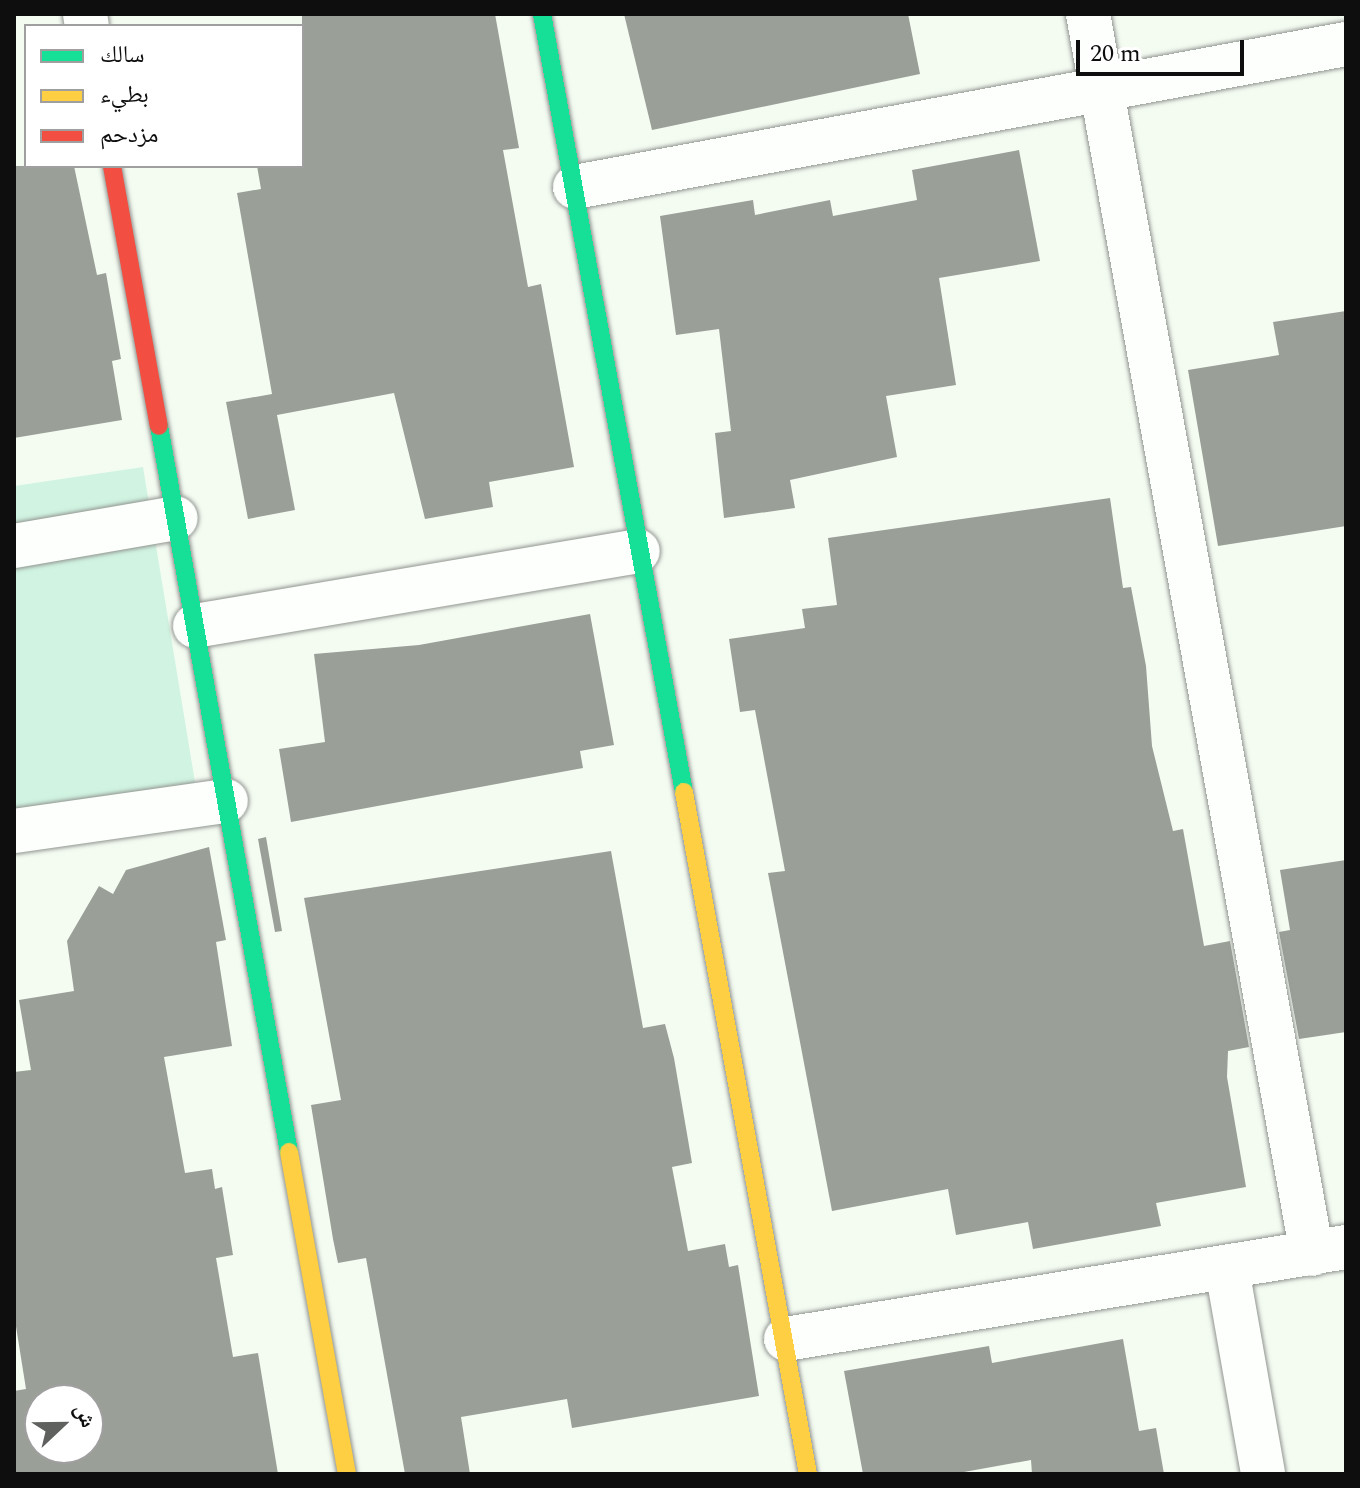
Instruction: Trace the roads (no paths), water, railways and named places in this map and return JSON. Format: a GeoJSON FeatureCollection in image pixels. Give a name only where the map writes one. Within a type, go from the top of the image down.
{"type":"FeatureCollection","features":[{"type":"Feature","properties":{"kind":"street"},"geometry":{"type":"LineString","coordinates":[[542,14],[638,551],[786,1339],[808,1474]]}},
{"type":"Feature","properties":{"kind":"street"},"geometry":{"type":"LineString","coordinates":[[786,1339],[1329,1251],[1088,14]]}},
{"type":"Feature","properties":{"kind":"street"},"geometry":{"type":"LineString","coordinates":[[575,187],[1346,44]]}},
{"type":"Feature","properties":{"kind":"street"},"geometry":{"type":"LineString","coordinates":[[112,168],[347,1474]]}},
{"type":"Feature","properties":{"kind":"street"},"geometry":{"type":"LineString","coordinates":[[14,546],[176,518]]}},
{"type":"Feature","properties":{"kind":"street"},"geometry":{"type":"LineString","coordinates":[[195,626],[638,551]]}},
{"type":"Feature","properties":{"kind":"street"},"geometry":{"type":"LineString","coordinates":[[14,831],[226,801]]}},
{"type":"Feature","properties":{"kind":"street"},"geometry":{"type":"LineString","coordinates":[[1227,1269],[1263,1474]]}}]}
